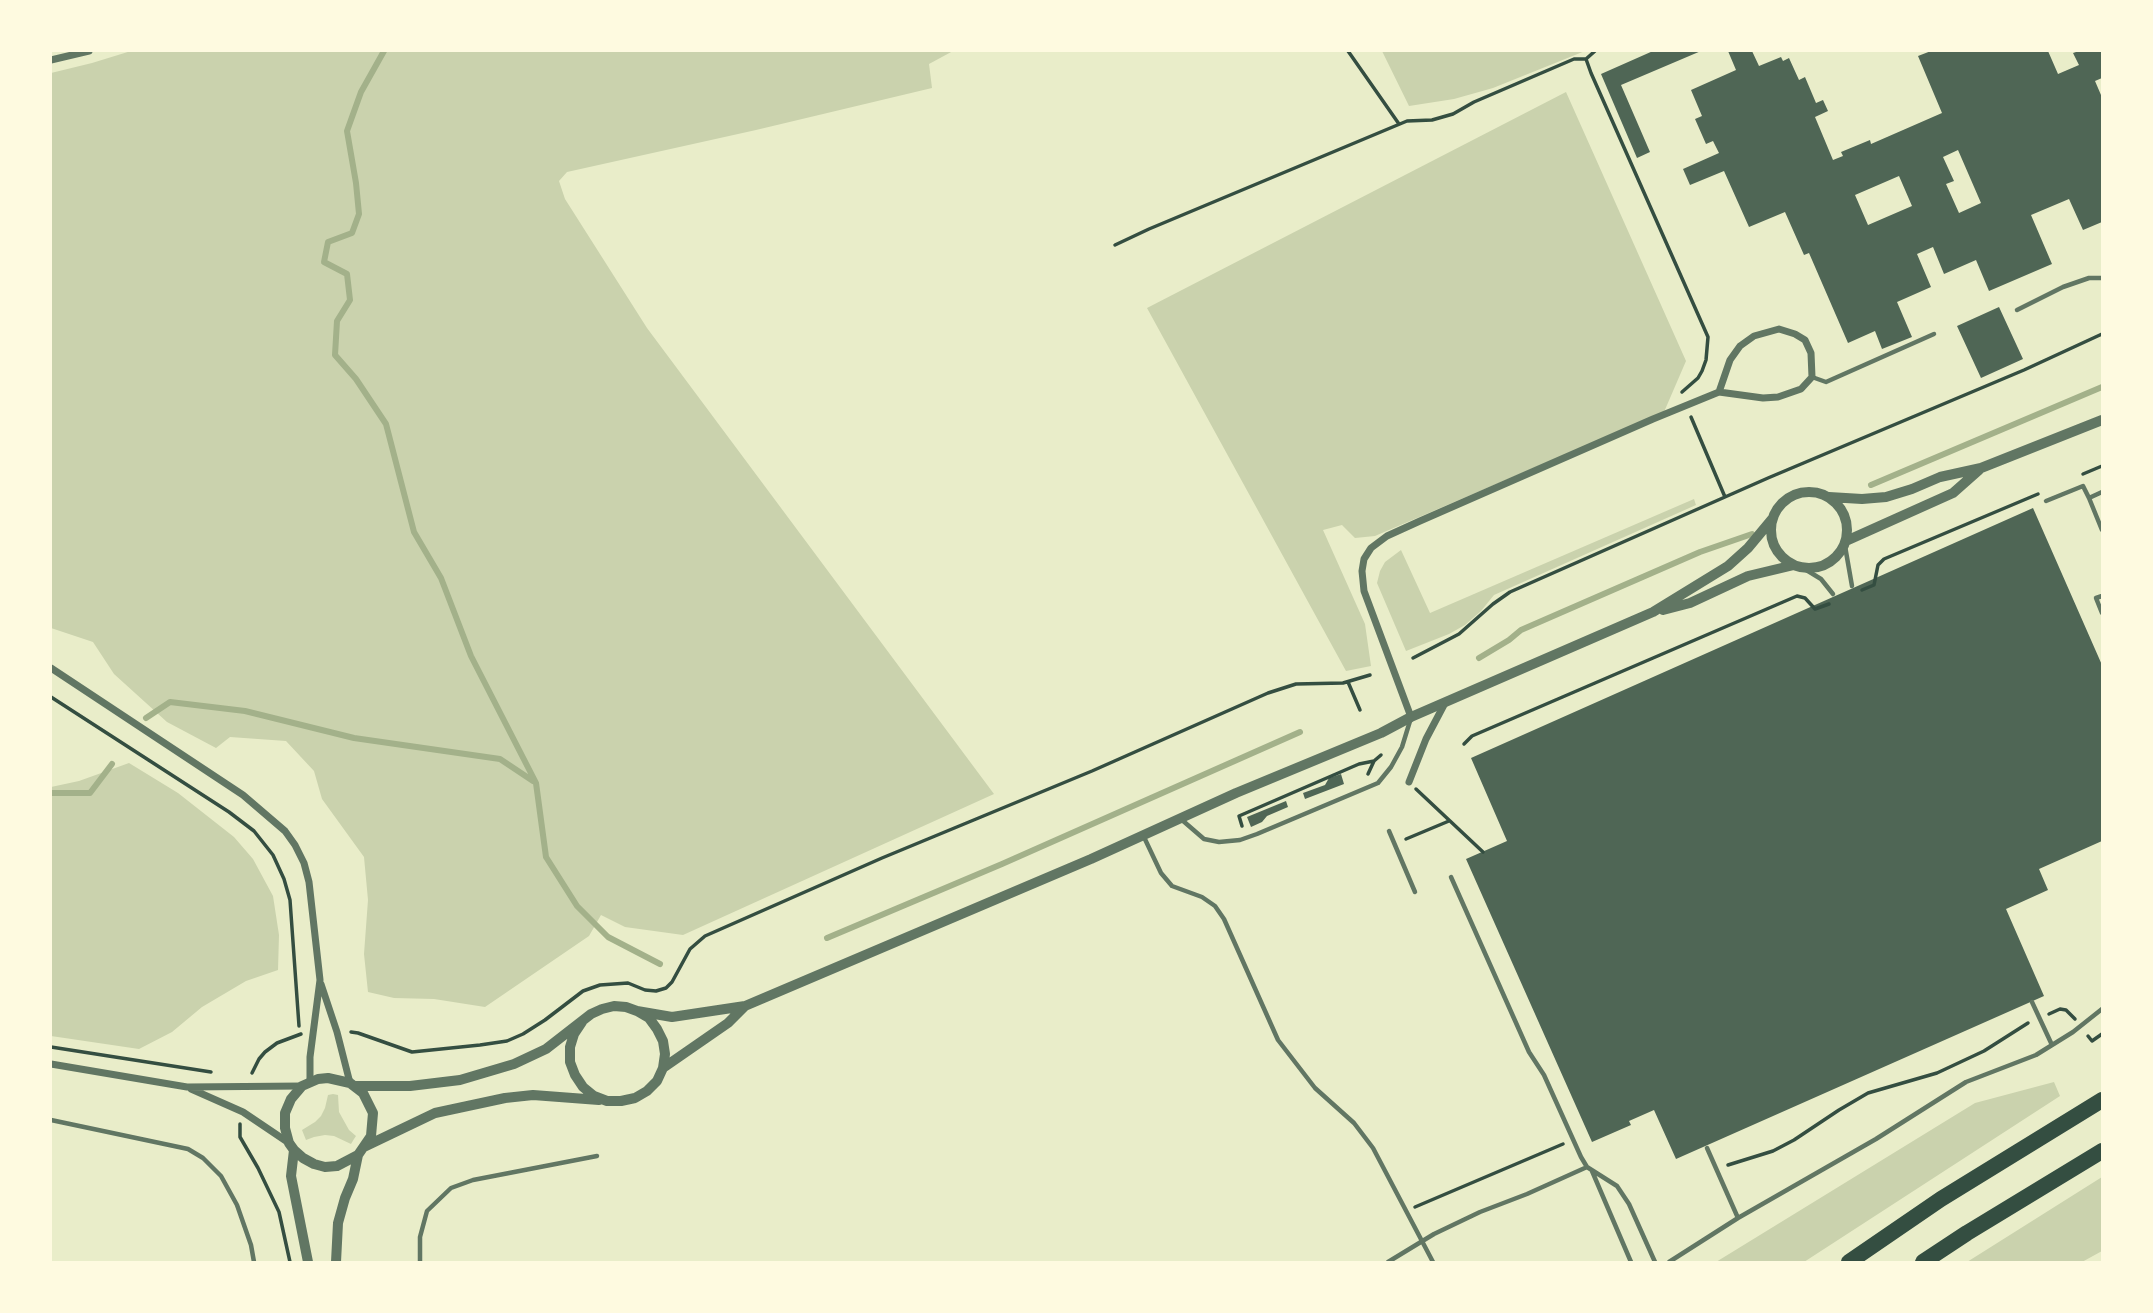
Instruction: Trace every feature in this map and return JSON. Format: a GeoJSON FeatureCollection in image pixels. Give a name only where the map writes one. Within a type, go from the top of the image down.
{"type":"FeatureCollection","features":[{"type":"Feature","properties":{"kind":"highway"},"geometry":{"type":"LineString","coordinates":[[1849,1262],[1941,1199],[2102,1100]]}},
{"type":"Feature","properties":{"kind":"highway"},"geometry":{"type":"LineString","coordinates":[[1923,1262],[2102,1151]]}},
{"type":"Feature","properties":{"kind":"street"},"geometry":{"type":"LineString","coordinates":[[51,60],[89,51]]}},
{"type":"Feature","properties":{"kind":"street"},"geometry":{"type":"LineString","coordinates":[[1411,717],[1364,591],[1362,571],[1364,559],[1371,548],[1387,536],[1719,392],[1747,398],[1778,397],[1801,389],[1812,377],[1811,353],[1805,340],[1779,329],[1764,332],[1740,346],[1730,360],[1719,392]]}},
{"type":"Feature","properties":{"kind":"street"},"geometry":{"type":"LineString","coordinates":[[1829,497],[1886,497],[1940,477],[1981,468],[2102,420]]}},
{"type":"Feature","properties":{"kind":"street"},"geometry":{"type":"LineString","coordinates":[[1845,544],[1953,493],[1981,468]]}},
{"type":"Feature","properties":{"kind":"street"},"geometry":{"type":"LineString","coordinates":[[1653,612],[1690,603],[1748,576],[1799,567],[1820,567],[1830,562],[1839,555],[1845,544],[1847,521],[1837,504],[1818,492],[1796,494],[1786,500],[1773,519],[1771,530],[1777,551],[1785,560],[1799,567]]}},
{"type":"Feature","properties":{"kind":"street"},"geometry":{"type":"LineString","coordinates":[[51,1064],[187,1087],[306,1084],[328,1077],[352,1084],[410,1086],[460,1080],[514,1064],[546,1049],[602,1009],[626,1007],[672,1017],[745,1006],[1091,859],[1653,612],[1728,566],[1773,519]]}},
{"type":"Feature","properties":{"kind":"street"},"geometry":{"type":"LineString","coordinates":[[51,668],[243,795],[285,831],[304,863],[309,882],[320,980],[352,1084],[363,1093],[373,1113],[371,1136],[366,1146],[349,1162],[325,1167],[303,1158],[292,1146],[243,1112],[187,1087]]}},
{"type":"Feature","properties":{"kind":"street"},"geometry":{"type":"LineString","coordinates":[[1409,782],[1426,739],[1445,702]]}},
{"type":"Feature","properties":{"kind":"street"},"geometry":{"type":"LineString","coordinates":[[308,1262],[291,1176],[292,1146],[285,1128],[285,1113],[291,1099],[306,1084],[320,980]]}},
{"type":"Feature","properties":{"kind":"street"},"geometry":{"type":"LineString","coordinates":[[663,1068],[728,1023],[745,1006]]}},
{"type":"Feature","properties":{"kind":"street"},"geometry":{"type":"LineString","coordinates":[[366,1146],[435,1113],[505,1098],[533,1095],[621,1101],[635,1098],[657,1081],[665,1054],[657,1028],[649,1018],[637,1011]]}},
{"type":"Feature","properties":{"kind":"street"},"geometry":{"type":"LineString","coordinates":[[582,1022],[570,1047],[570,1062],[583,1087],[594,1096],[607,1101]]}},
{"type":"Feature","properties":{"kind":"street"},"geometry":{"type":"LineString","coordinates":[[336,1262],[338,1223],[358,1155]]}},
{"type":"Feature","properties":{"kind":"lane"},"geometry":{"type":"LineString","coordinates":[[2017,310],[2063,287],[2089,278],[2102,278]]}},
{"type":"Feature","properties":{"kind":"lane"},"geometry":{"type":"LineString","coordinates":[[1812,377],[1826,382],[1934,334]]}},
{"type":"Feature","properties":{"kind":"lane"},"geometry":{"type":"LineString","coordinates":[[2046,501],[2083,486],[2102,530]]}},
{"type":"Feature","properties":{"kind":"lane"},"geometry":{"type":"LineString","coordinates":[[2089,498],[2102,492]]}},
{"type":"Feature","properties":{"kind":"lane"},"geometry":{"type":"LineString","coordinates":[[1845,544],[1852,586]]}},
{"type":"Feature","properties":{"kind":"lane"},"geometry":{"type":"LineString","coordinates":[[1799,567],[1821,579],[1833,594]]}},
{"type":"Feature","properties":{"kind":"lane"},"geometry":{"type":"LineString","coordinates":[[2102,596],[2096,598],[2102,613]]}},
{"type":"Feature","properties":{"kind":"lane"},"geometry":{"type":"LineString","coordinates":[[1180,818],[1204,839],[1219,842],[1240,839],[1378,783],[1391,768],[1402,747],[1411,717]]}},
{"type":"Feature","properties":{"kind":"lane"},"geometry":{"type":"LineString","coordinates":[[1389,831],[1415,892]]}},
{"type":"Feature","properties":{"kind":"lane"},"geometry":{"type":"LineString","coordinates":[[1143,834],[1161,873],[1172,886],[1202,897],[1215,906],[1224,919],[1278,1040],[1315,1088],[1354,1123],[1373,1148],[1433,1262]]}},
{"type":"Feature","properties":{"kind":"lane"},"geometry":{"type":"LineString","coordinates":[[1451,877],[1529,1052],[1544,1075],[1631,1262]]}},
{"type":"Feature","properties":{"kind":"lane"},"geometry":{"type":"LineString","coordinates":[[2032,1002],[2052,1045]]}},
{"type":"Feature","properties":{"kind":"lane"},"geometry":{"type":"LineString","coordinates":[[1669,1262],[1966,1082],[2036,1055],[2073,1032],[2102,1009]]}},
{"type":"Feature","properties":{"kind":"lane"},"geometry":{"type":"LineString","coordinates":[[51,1120],[187,1149],[203,1158],[221,1176],[237,1205],[254,1262]]}},
{"type":"Feature","properties":{"kind":"lane"},"geometry":{"type":"LineString","coordinates":[[1707,1149],[1738,1218]]}},
{"type":"Feature","properties":{"kind":"lane"},"geometry":{"type":"LineString","coordinates":[[420,1262],[420,1237],[427,1211],[451,1188],[473,1180],[597,1156]]}},
{"type":"Feature","properties":{"kind":"lane"},"geometry":{"type":"LineString","coordinates":[[1388,1262],[1422,1241],[1480,1212],[1589,1169]]}},
{"type":"Feature","properties":{"kind":"lane"},"geometry":{"type":"LineString","coordinates":[[1589,1169],[1617,1186],[1629,1204],[1655,1262]]}},
{"type":"Feature","properties":{"kind":"path"},"geometry":{"type":"LineString","coordinates":[[1348,51],[1399,124]]}},
{"type":"Feature","properties":{"kind":"path"},"geometry":{"type":"LineString","coordinates":[[1115,245],[1399,124],[1453,114],[1474,102],[1574,59],[1586,59],[1595,51]]}},
{"type":"Feature","properties":{"kind":"path"},"geometry":{"type":"LineString","coordinates":[[1586,59],[1708,337],[1702,371],[1681,393],[1725,498]]}},
{"type":"Feature","properties":{"kind":"path"},"geometry":{"type":"LineString","coordinates":[[1413,659],[1459,634],[1510,593],[2102,334]]}},
{"type":"Feature","properties":{"kind":"path"},"geometry":{"type":"LineString","coordinates":[[2077,477],[2102,466]]}},
{"type":"Feature","properties":{"kind":"path"},"geometry":{"type":"LineString","coordinates":[[1851,594],[1874,585],[1878,565],[1884,559],[2038,494]]}},
{"type":"Feature","properties":{"kind":"path"},"geometry":{"type":"LineString","coordinates":[[1464,744],[1472,736],[1797,596],[1805,598],[1815,609],[1839,600]]}},
{"type":"Feature","properties":{"kind":"path"},"geometry":{"type":"LineString","coordinates":[[337,1032],[358,1033],[412,1052],[480,1045],[507,1041],[523,1034],[591,988],[613,983],[628,984],[645,990],[666,988],[690,949],[705,936],[1268,693],[1296,684],[1348,682],[1370,675]]}},
{"type":"Feature","properties":{"kind":"path"},"geometry":{"type":"LineString","coordinates":[[1348,682],[1360,710]]}},
{"type":"Feature","properties":{"kind":"path"},"geometry":{"type":"LineString","coordinates":[[51,697],[229,812],[254,831],[273,855],[285,879],[290,900],[299,1035]]}},
{"type":"Feature","properties":{"kind":"path"},"geometry":{"type":"LineString","coordinates":[[1367,775],[1374,761],[1381,755]]}},
{"type":"Feature","properties":{"kind":"path"},"geometry":{"type":"LineString","coordinates":[[1248,831],[1242,827],[1239,816],[1359,764],[1374,761]]}},
{"type":"Feature","properties":{"kind":"path"},"geometry":{"type":"LineString","coordinates":[[1409,782],[1483,852]]}},
{"type":"Feature","properties":{"kind":"path"},"geometry":{"type":"LineString","coordinates":[[1395,844],[1449,821]]}},
{"type":"Feature","properties":{"kind":"path"},"geometry":{"type":"LineString","coordinates":[[2049,1014],[2060,1009],[2066,1010],[2074,1017]]}},
{"type":"Feature","properties":{"kind":"path"},"geometry":{"type":"LineString","coordinates":[[1716,1168],[1773,1151],[1868,1093],[1937,1073],[1983,1051],[2030,1022]]}},
{"type":"Feature","properties":{"kind":"path"},"geometry":{"type":"LineString","coordinates":[[249,1087],[251,1073],[265,1052],[277,1043],[312,1033]]}},
{"type":"Feature","properties":{"kind":"path"},"geometry":{"type":"LineString","coordinates":[[2087,1035],[2092,1041],[2102,1034]]}},
{"type":"Feature","properties":{"kind":"path"},"geometry":{"type":"LineString","coordinates":[[51,1047],[218,1072]]}},
{"type":"Feature","properties":{"kind":"path"},"geometry":{"type":"LineString","coordinates":[[243,1112],[239,1125],[240,1137],[279,1212],[290,1262]]}},
{"type":"Feature","properties":{"kind":"path"},"geometry":{"type":"LineString","coordinates":[[1415,1207],[1564,1143]]}},
{"type":"Feature","properties":{"kind":"green space"},"geometry":{"type":"Polygon","coordinates":[[[131,51],[953,51],[929,64],[932,88],[567,172],[559,181],[565,199],[647,328],[994,794],[683,935],[625,927],[601,915],[589,936],[485,1007],[434,999],[394,998],[368,992],[364,954],[368,900],[364,857],[322,799],[314,771],[286,741],[230,737],[216,748],[167,722],[114,674],[93,642],[51,628],[51,73],[131,51]]]}},
{"type":"Feature","properties":{"kind":"green space"},"geometry":{"type":"Polygon","coordinates":[[[1382,51],[1585,51],[1493,88],[1454,99],[1409,106],[1382,51]]]}},
{"type":"Feature","properties":{"kind":"green space"},"geometry":{"type":"Polygon","coordinates":[[[1566,92],[1686,361],[1664,412],[1375,536],[1355,538],[1342,525],[1323,530],[1365,624],[1371,666],[1346,671],[1147,308],[1566,92]]]}},
{"type":"Feature","properties":{"kind":"green space"},"geometry":{"type":"Polygon","coordinates":[[[1694,499],[1696,505],[1494,595],[1465,625],[1406,651],[1377,583],[1385,562],[1401,550],[1430,613],[1694,499]]]}},
{"type":"Feature","properties":{"kind":"green space"},"geometry":{"type":"Polygon","coordinates":[[[129,763],[178,793],[234,837],[253,859],[273,896],[279,935],[278,970],[246,981],[202,1007],[172,1032],[139,1049],[51,1036],[51,787],[79,781],[129,763]]]}},
{"type":"Feature","properties":{"kind":"green space"},"geometry":{"type":"Polygon","coordinates":[[[2054,1082],[2060,1096],[1804,1262],[1716,1262],[1975,1103],[2054,1082]]]}},
{"type":"Feature","properties":{"kind":"green space"},"geometry":{"type":"Polygon","coordinates":[[[328,1095],[338,1095],[339,1112],[349,1130],[356,1136],[351,1144],[325,1135],[306,1140],[302,1130],[321,1116],[328,1095]]]}},
{"type":"Feature","properties":{"kind":"green space"},"geometry":{"type":"Polygon","coordinates":[[[2102,1177],[2102,1251],[2082,1262],[1967,1262],[2102,1177]]]}},
{"type":"Feature","properties":{"kind":"building"},"geometry":{"type":"Polygon","coordinates":[[[1653,51],[1701,51],[1621,85],[1650,152],[1637,158],[1601,74],[1653,51]]]}},
{"type":"Feature","properties":{"kind":"building"},"geometry":{"type":"Polygon","coordinates":[[[1728,51],[1752,51],[1759,66],[1781,57],[1783,61],[1789,58],[1799,80],[1805,77],[1816,103],[1823,100],[1828,111],[1815,117],[1833,160],[1843,156],[1841,152],[1870,140],[1871,144],[1942,113],[1918,56],[1931,51],[2048,51],[2058,74],[2079,65],[2073,53],[2102,51],[2102,78],[2095,81],[2102,94],[2102,222],[2083,230],[2069,199],[2031,215],[2052,264],[1989,291],[1976,260],[1944,274],[1933,247],[1917,254],[1931,287],[1897,302],[1912,337],[1882,349],[1875,331],[1848,343],[1809,253],[1804,255],[1785,212],[1749,227],[1724,171],[1690,185],[1683,169],[1719,153],[1713,141],[1706,144],[1695,119],[1702,116],[1691,90],[1736,70],[1728,51]],[[1958,150],[1943,157],[1954,181],[1946,184],[1959,213],[1981,203],[1958,150]],[[1899,176],[1855,195],[1868,225],[1912,206],[1899,176]]]}},
{"type":"Feature","properties":{"kind":"building"},"geometry":{"type":"Polygon","coordinates":[[[1999,307],[2023,359],[1981,378],[1957,326],[1999,307]]]}},
{"type":"Feature","properties":{"kind":"building"},"geometry":{"type":"Polygon","coordinates":[[[2033,508],[2102,665],[2102,841],[2039,869],[2048,890],[2006,909],[2044,996],[1676,1159],[1654,1110],[1629,1121],[1631,1125],[1592,1142],[1466,859],[1507,841],[1471,758],[2033,508]]]}},
{"type":"Feature","properties":{"kind":"building"},"geometry":{"type":"Polygon","coordinates":[[[1341,774],[1344,784],[1305,799],[1303,793],[1325,785],[1329,778],[1341,774]]]}},
{"type":"Feature","properties":{"kind":"building"},"geometry":{"type":"Polygon","coordinates":[[[1286,801],[1288,807],[1251,827],[1247,817],[1286,801]]]}},
{"type":"Feature","properties":{"kind":"waterway"},"geometry":{"type":"LineString","coordinates":[[384,51],[361,92],[347,131],[359,214],[352,233],[328,242],[324,262],[347,274],[350,300],[337,321],[335,355],[356,379],[386,424],[414,532],[441,578],[471,656],[536,783],[546,857],[577,906],[608,937],[660,964]]}},
{"type":"Feature","properties":{"kind":"waterway"},"geometry":{"type":"LineString","coordinates":[[1871,485],[2102,387]]}},
{"type":"Feature","properties":{"kind":"waterway"},"geometry":{"type":"LineString","coordinates":[[1479,658],[1521,630],[1700,552],[1752,534]]}},
{"type":"Feature","properties":{"kind":"waterway"},"geometry":{"type":"LineString","coordinates":[[146,718],[170,702],[245,711],[354,738],[500,759],[533,781]]}},
{"type":"Feature","properties":{"kind":"waterway"},"geometry":{"type":"LineString","coordinates":[[827,938],[1300,732]]}},
{"type":"Feature","properties":{"kind":"waterway"},"geometry":{"type":"LineString","coordinates":[[51,793],[90,793],[112,764]]}}]}
